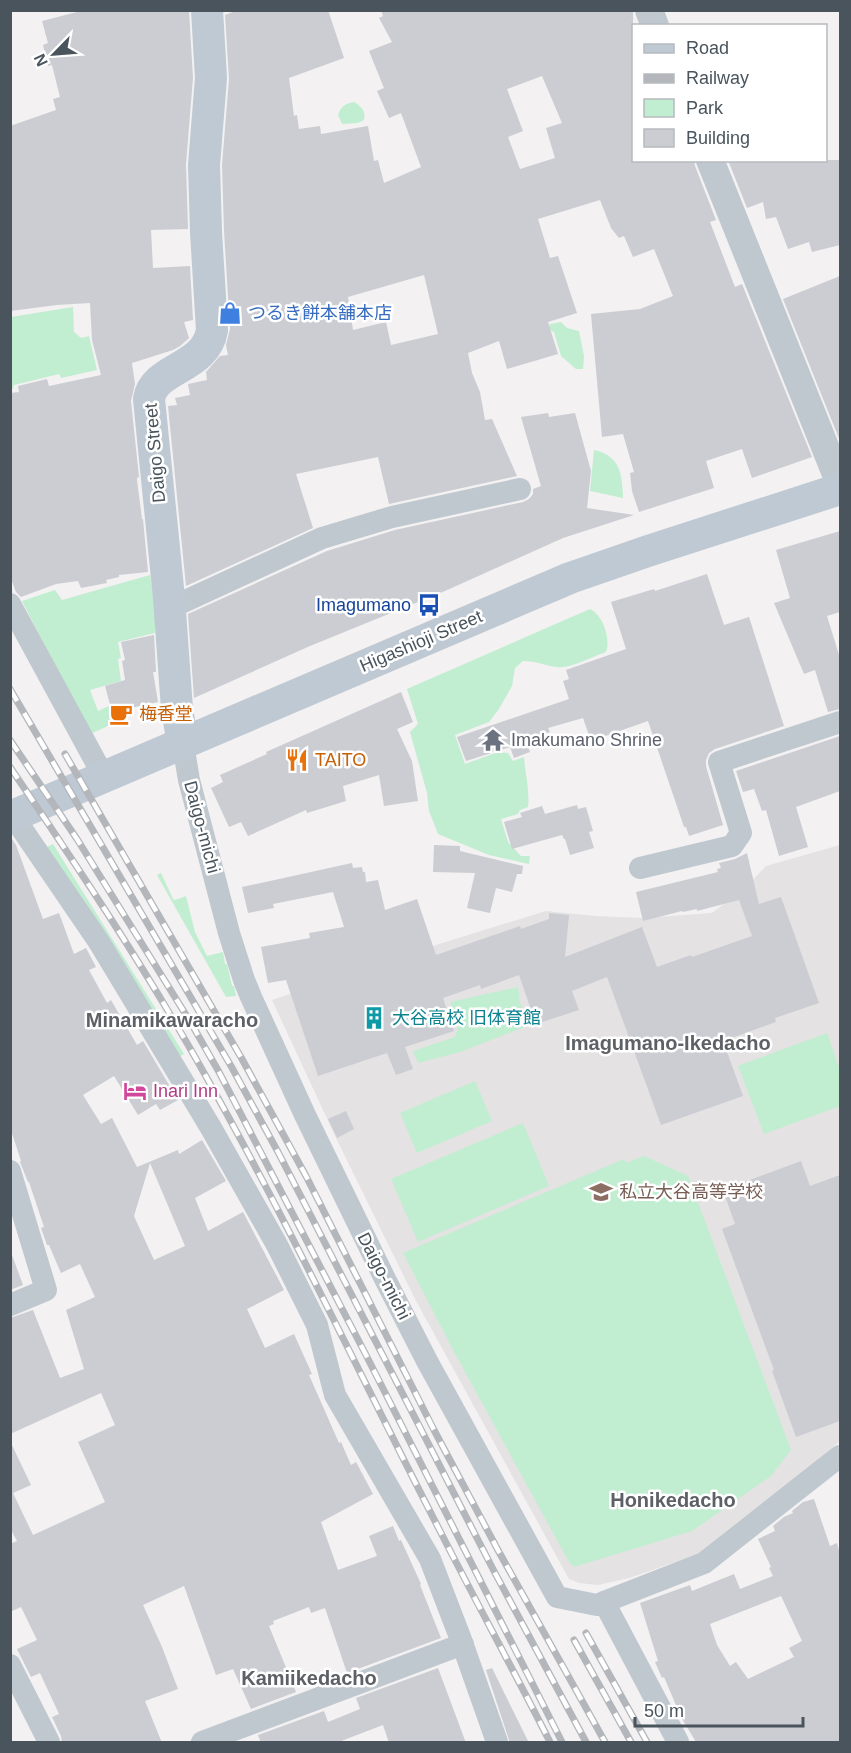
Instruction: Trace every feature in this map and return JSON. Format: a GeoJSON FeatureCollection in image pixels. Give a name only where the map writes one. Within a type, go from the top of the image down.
{"type":"FeatureCollection","features":[{"type":"Feature","properties":{"kind":"main road","name":"Daigo Street"},"geometry":{"type":"LineString","coordinates":[[183,744],[177,709],[170,608],[149,399],[153,388],[160,381],[199,355],[210,342],[212,330],[204,165],[211,78],[207,10]]}},
{"type":"Feature","properties":{"kind":"main road","name":"Higashioji Street"},"geometry":{"type":"LineString","coordinates":[[16,814],[578,575],[840,489]]}},
{"type":"Feature","properties":{"kind":"street"},"geometry":{"type":"LineString","coordinates":[[711,162],[840,484]]}},
{"type":"Feature","properties":{"kind":"street"},"geometry":{"type":"LineString","coordinates":[[170,608],[322,537],[392,517],[520,489]]}},
{"type":"Feature","properties":{"kind":"street"},"geometry":{"type":"LineString","coordinates":[[10,604],[101,779]]}},
{"type":"Feature","properties":{"kind":"street"},"geometry":{"type":"LineString","coordinates":[[640,868],[732,846],[741,833],[719,762],[840,723]]}},
{"type":"Feature","properties":{"kind":"street","name":"Daigo-michi"},"geometry":{"type":"LineString","coordinates":[[183,744],[189,780],[244,980],[305,1116],[427,1361],[557,1597],[597,1605],[604,1602]]}},
{"type":"Feature","properties":{"kind":"street"},"geometry":{"type":"LineString","coordinates":[[16,814],[99,942],[211,1128],[277,1245],[317,1325],[335,1395],[430,1559],[463,1644],[496,1743]]}},
{"type":"Feature","properties":{"kind":"street"},"geometry":{"type":"LineString","coordinates":[[10,1171],[46,1290],[10,1305]]}},
{"type":"Feature","properties":{"kind":"street"},"geometry":{"type":"LineString","coordinates":[[678,1743],[604,1602],[704,1563],[840,1456]]}},
{"type":"Feature","properties":{"kind":"street"},"geometry":{"type":"LineString","coordinates":[[202,1743],[463,1644]]}},
{"type":"Feature","properties":{"kind":"street"},"geometry":{"type":"LineString","coordinates":[[10,1665],[49,1743]]}},
{"type":"Feature","properties":{"kind":"shaded area","name":"私立大谷高等学校"},"geometry":{"type":"Polygon","coordinates":[[[840,845],[840,1441],[783,1490],[702,1553],[629,1578],[598,1585],[579,1583],[569,1579],[416,1301],[272,1000],[410,953],[546,911],[643,918],[712,913],[745,888],[766,866],[840,845]]]}},
{"type":"Feature","properties":{"kind":"green space"},"geometry":{"type":"Polygon","coordinates":[[[354,102],[362,109],[364,120],[358,123],[342,124],[338,115],[340,109],[354,102]]]}},
{"type":"Feature","properties":{"kind":"green space"},"geometry":{"type":"Polygon","coordinates":[[[73,307],[74,332],[81,338],[89,336],[97,370],[61,378],[59,374],[14,385],[11,390],[11,317],[73,307]]]}},
{"type":"Feature","properties":{"kind":"green space"},"geometry":{"type":"Polygon","coordinates":[[[561,322],[567,328],[579,331],[584,356],[583,369],[576,369],[561,356],[554,332],[548,329],[550,324],[561,322]]]}},
{"type":"Feature","properties":{"kind":"green space"},"geometry":{"type":"Polygon","coordinates":[[[594,450],[610,457],[615,462],[621,474],[623,498],[590,491],[594,450]]]}},
{"type":"Feature","properties":{"kind":"green space"},"geometry":{"type":"Polygon","coordinates":[[[150,575],[155,605],[155,633],[118,642],[121,681],[90,690],[98,711],[109,706],[115,723],[90,734],[22,601],[55,590],[62,600],[150,575]]]}},
{"type":"Feature","properties":{"kind":"green space"},"geometry":{"type":"Polygon","coordinates":[[[590,609],[599,616],[605,628],[606,652],[562,667],[523,661],[515,668],[512,686],[489,722],[455,735],[465,764],[498,752],[508,753],[513,761],[524,757],[528,807],[520,810],[518,814],[501,819],[508,842],[521,856],[530,856],[529,864],[489,855],[438,834],[429,811],[427,793],[410,732],[418,724],[407,689],[590,609]]]}},
{"type":"Feature","properties":{"kind":"green space"},"geometry":{"type":"Polygon","coordinates":[[[53,844],[184,1054],[179,1057],[47,847],[53,844]]]}},
{"type":"Feature","properties":{"kind":"green space"},"geometry":{"type":"Polygon","coordinates":[[[161,873],[173,899],[186,896],[195,932],[207,956],[223,952],[236,996],[226,997],[157,875],[161,873]]]}},
{"type":"Feature","properties":{"kind":"green space"},"geometry":{"type":"Polygon","coordinates":[[[518,987],[520,1003],[530,1025],[460,1052],[418,1063],[413,1051],[455,1037],[459,1025],[450,1002],[518,987]]]}},
{"type":"Feature","properties":{"kind":"green space"},"geometry":{"type":"Polygon","coordinates":[[[827,1033],[840,1070],[840,1106],[764,1134],[738,1066],[827,1033]]]}},
{"type":"Feature","properties":{"kind":"green space"},"geometry":{"type":"Polygon","coordinates":[[[475,1081],[492,1121],[417,1153],[400,1113],[475,1081]]]}},
{"type":"Feature","properties":{"kind":"green space"},"geometry":{"type":"Polygon","coordinates":[[[523,1123],[549,1186],[418,1242],[391,1179],[523,1123]]]}},
{"type":"Feature","properties":{"kind":"green space"},"geometry":{"type":"Polygon","coordinates":[[[644,1156],[688,1176],[791,1450],[771,1476],[692,1531],[574,1567],[569,1562],[452,1348],[403,1253],[624,1159],[626,1163],[644,1156]]]}},
{"type":"Feature","properties":{"kind":"building"},"geometry":{"type":"Polygon","coordinates":[[[85,10],[189,10],[193,78],[186,164],[188,229],[151,230],[153,268],[190,266],[193,320],[184,322],[189,338],[180,346],[132,363],[135,384],[131,401],[139,477],[137,480],[148,572],[119,575],[119,577],[106,580],[107,583],[81,588],[78,581],[56,584],[21,597],[16,592],[10,576],[10,393],[19,392],[18,386],[47,379],[49,386],[101,375],[92,340],[90,303],[10,311],[10,126],[56,110],[53,99],[60,97],[52,65],[48,66],[43,45],[48,43],[42,21],[85,10]]]}},
{"type":"Feature","properties":{"kind":"building"},"geometry":{"type":"Polygon","coordinates":[[[238,10],[328,10],[344,58],[289,78],[294,116],[297,115],[299,129],[320,126],[321,134],[368,126],[374,161],[378,160],[384,183],[421,167],[401,113],[389,118],[377,91],[384,88],[369,51],[392,42],[379,18],[383,16],[381,10],[633,10],[632,162],[694,162],[716,220],[710,222],[735,287],[742,284],[812,457],[752,478],[742,449],[706,461],[714,488],[639,512],[632,491],[630,473],[634,472],[623,434],[602,437],[591,314],[640,309],[673,296],[654,249],[633,257],[624,236],[619,238],[611,228],[600,200],[538,219],[550,258],[558,256],[577,313],[548,322],[558,354],[507,369],[499,341],[468,353],[472,373],[480,392],[485,420],[492,419],[517,476],[389,504],[378,457],[296,474],[313,528],[186,586],[168,406],[177,405],[175,398],[190,395],[188,384],[207,380],[206,372],[220,356],[228,355],[226,345],[230,329],[222,165],[229,79],[225,15],[238,10]],[[542,76],[507,89],[523,131],[508,137],[520,169],[555,158],[546,128],[562,123],[542,76]],[[424,275],[348,297],[353,330],[386,322],[391,345],[438,334],[424,275]]]}},
{"type":"Feature","properties":{"kind":"building"},"geometry":{"type":"Polygon","coordinates":[[[840,160],[840,245],[812,252],[809,242],[788,249],[776,217],[766,219],[763,202],[747,208],[729,162],[840,160]]]}},
{"type":"Feature","properties":{"kind":"building"},"geometry":{"type":"Polygon","coordinates":[[[840,276],[840,441],[783,299],[840,276]]]}},
{"type":"Feature","properties":{"kind":"building"},"geometry":{"type":"Polygon","coordinates":[[[548,413],[549,417],[575,413],[591,471],[587,508],[634,515],[563,538],[194,698],[188,614],[327,551],[395,530],[529,499],[533,494],[533,489],[541,486],[521,417],[548,413]]]}},
{"type":"Feature","properties":{"kind":"building"},"geometry":{"type":"Polygon","coordinates":[[[840,531],[840,612],[827,616],[840,658],[840,709],[828,712],[815,670],[804,674],[774,603],[790,598],[776,550],[840,531]]]}},
{"type":"Feature","properties":{"kind":"building"},"geometry":{"type":"Polygon","coordinates":[[[707,574],[724,625],[749,617],[784,726],[709,753],[706,766],[723,825],[689,836],[648,721],[591,741],[583,718],[548,728],[550,732],[535,737],[536,740],[527,743],[530,752],[514,758],[510,747],[466,761],[457,737],[569,699],[563,681],[569,679],[566,670],[626,649],[611,602],[707,574]]]}},
{"type":"Feature","properties":{"kind":"building"},"geometry":{"type":"Polygon","coordinates":[[[154,635],[156,672],[153,672],[158,702],[112,712],[105,686],[125,680],[122,661],[125,660],[121,642],[154,635]]]}},
{"type":"Feature","properties":{"kind":"building"},"geometry":{"type":"Polygon","coordinates":[[[401,692],[413,722],[397,729],[412,761],[418,801],[384,806],[379,775],[343,786],[346,801],[307,813],[306,810],[248,836],[241,822],[229,827],[211,788],[223,782],[220,775],[401,692]]]}},
{"type":"Feature","properties":{"kind":"building"},"geometry":{"type":"Polygon","coordinates":[[[840,736],[840,791],[796,807],[808,847],[779,856],[766,810],[762,811],[754,789],[743,792],[736,771],[840,736]]]}},
{"type":"Feature","properties":{"kind":"building"},"geometry":{"type":"Polygon","coordinates":[[[577,805],[578,809],[586,807],[593,831],[589,832],[594,848],[570,855],[562,835],[512,849],[504,822],[522,817],[520,813],[542,806],[545,814],[577,805]]]}},
{"type":"Feature","properties":{"kind":"building"},"geometry":{"type":"Polygon","coordinates":[[[10,836],[16,845],[43,919],[59,913],[74,954],[86,948],[96,967],[89,970],[107,1003],[111,1000],[137,1045],[143,1041],[178,1100],[160,1110],[156,1104],[138,1115],[114,1076],[83,1095],[101,1124],[112,1118],[137,1167],[178,1150],[179,1154],[202,1140],[226,1181],[195,1198],[208,1231],[243,1212],[284,1290],[247,1309],[265,1348],[294,1334],[339,1443],[341,1442],[351,1465],[356,1462],[373,1494],[321,1522],[338,1570],[377,1556],[369,1536],[393,1526],[421,1584],[441,1638],[347,1673],[325,1608],[311,1613],[309,1607],[273,1621],[274,1624],[269,1626],[296,1692],[251,1709],[233,1669],[216,1675],[184,1586],[143,1605],[178,1689],[145,1701],[162,1743],[62,1743],[52,1717],[59,1714],[40,1673],[31,1677],[17,1649],[37,1640],[21,1607],[10,1612],[10,1544],[17,1541],[10,1528],[10,1441],[31,1485],[13,1493],[33,1535],[105,1502],[78,1442],[115,1425],[101,1393],[10,1434],[10,1318],[33,1310],[60,1378],[84,1369],[66,1310],[95,1297],[80,1264],[61,1273],[47,1245],[41,1228],[44,1227],[10,1127],[10,836]],[[150,1163],[134,1216],[154,1260],[185,1246],[150,1163]]]}},
{"type":"Feature","properties":{"kind":"building"},"geometry":{"type":"Polygon","coordinates":[[[434,845],[460,846],[460,851],[523,866],[522,874],[517,874],[512,892],[496,888],[490,913],[467,908],[475,873],[433,872],[434,845]]]}},
{"type":"Feature","properties":{"kind":"building"},"geometry":{"type":"Polygon","coordinates":[[[747,853],[759,904],[781,897],[819,1003],[775,1018],[776,1022],[723,1041],[743,1096],[661,1125],[607,977],[572,991],[579,1010],[536,1024],[519,975],[481,989],[480,985],[443,998],[454,1031],[405,1047],[413,1069],[396,1075],[387,1053],[318,1076],[286,980],[268,983],[261,947],[310,938],[309,933],[344,927],[333,892],[273,904],[274,908],[248,913],[242,887],[352,863],[353,868],[362,867],[366,882],[378,880],[385,910],[417,899],[436,955],[520,926],[521,929],[549,919],[549,913],[569,915],[565,957],[642,927],[657,967],[752,936],[739,900],[643,921],[636,892],[718,872],[717,869],[721,868],[719,863],[747,853]]]}},
{"type":"Feature","properties":{"kind":"building"},"geometry":{"type":"Polygon","coordinates":[[[346,1111],[354,1129],[337,1138],[328,1119],[346,1111]]]}},
{"type":"Feature","properties":{"kind":"building"},"geometry":{"type":"Polygon","coordinates":[[[801,1161],[810,1186],[840,1175],[840,1421],[796,1437],[722,1229],[735,1224],[723,1190],[801,1161]]]}},
{"type":"Feature","properties":{"kind":"building"},"geometry":{"type":"Polygon","coordinates":[[[10,1255],[12,1255],[23,1285],[10,1290],[10,1255]]]}},
{"type":"Feature","properties":{"kind":"building"},"geometry":{"type":"Polygon","coordinates":[[[814,1499],[830,1546],[837,1543],[840,1554],[840,1743],[696,1742],[681,1717],[655,1662],[658,1661],[640,1603],[690,1585],[692,1591],[734,1574],[740,1589],[773,1576],[758,1539],[775,1531],[773,1526],[793,1513],[792,1511],[803,1502],[814,1499]],[[781,1596],[710,1624],[717,1645],[730,1666],[736,1662],[748,1679],[794,1657],[789,1648],[802,1641],[781,1596]]]}},
{"type":"Feature","properties":{"kind":"building"},"geometry":{"type":"Polygon","coordinates":[[[438,1668],[466,1743],[389,1743],[383,1725],[336,1743],[261,1743],[258,1735],[324,1711],[328,1722],[360,1709],[356,1698],[438,1668]]]}},
{"type":"Feature","properties":{"kind":"building"},"geometry":{"type":"Polygon","coordinates":[[[492,1668],[529,1743],[510,1743],[486,1670],[492,1668]]]}},
{"type":"Feature","properties":{"kind":"railway"},"geometry":{"type":"LineString","coordinates":[[10,689],[231,1066],[278,1152],[495,1573],[586,1742]]}},
{"type":"Feature","properties":{"kind":"railway"},"geometry":{"type":"LineString","coordinates":[[10,740],[77,839],[219,1072],[365,1353],[562,1742]]}},
{"type":"Feature","properties":{"kind":"railway"},"geometry":{"type":"LineString","coordinates":[[65,754],[242,1059],[306,1176],[434,1430],[605,1742]]}},
{"type":"Feature","properties":{"kind":"railway"},"geometry":{"type":"LineString","coordinates":[[10,767],[137,960],[208,1080],[297,1247],[439,1529],[550,1742]]}},
{"type":"Feature","properties":{"kind":"railway"},"geometry":{"type":"LineString","coordinates":[[586,1633],[647,1742]]}},
{"type":"Feature","properties":{"kind":"railway"},"geometry":{"type":"LineString","coordinates":[[574,1640],[631,1742]]}},
{"type":"Feature","properties":{"kind":"place","name":"つるき餅本舗本店"},"geometry":{"type":"Point","coordinates":[230,313]}},
{"type":"Feature","properties":{"kind":"place","name":"Imagumano"},"geometry":{"type":"Point","coordinates":[429,605]}},
{"type":"Feature","properties":{"kind":"place","name":"梅香堂"},"geometry":{"type":"Point","coordinates":[121,714]}},
{"type":"Feature","properties":{"kind":"place","name":"Imakumano Shrine"},"geometry":{"type":"Point","coordinates":[493,740]}},
{"type":"Feature","properties":{"kind":"place","name":"TAITO"},"geometry":{"type":"Point","coordinates":[297,760]}},
{"type":"Feature","properties":{"kind":"place","name":"大谷高校 旧体育館"},"geometry":{"type":"Point","coordinates":[374,1018]}},
{"type":"Feature","properties":{"kind":"place","name":"Inari Inn"},"geometry":{"type":"Point","coordinates":[135,1091]}},
{"type":"Feature","properties":{"kind":"place","name":"私立大谷高等学校"},"geometry":{"type":"Point","coordinates":[601,1192]}},
{"type":"Feature","properties":{"kind":"district","name":"Minamikawaracho"},"geometry":{"type":"Point","coordinates":[172,1020]}},
{"type":"Feature","properties":{"kind":"district","name":"Imagumano-Ikedacho"},"geometry":{"type":"Point","coordinates":[668,1043]}},
{"type":"Feature","properties":{"kind":"district","name":"Honikedacho"},"geometry":{"type":"Point","coordinates":[673,1500]}},
{"type":"Feature","properties":{"kind":"district","name":"Kamiikedacho"},"geometry":{"type":"Point","coordinates":[309,1678]}}]}
